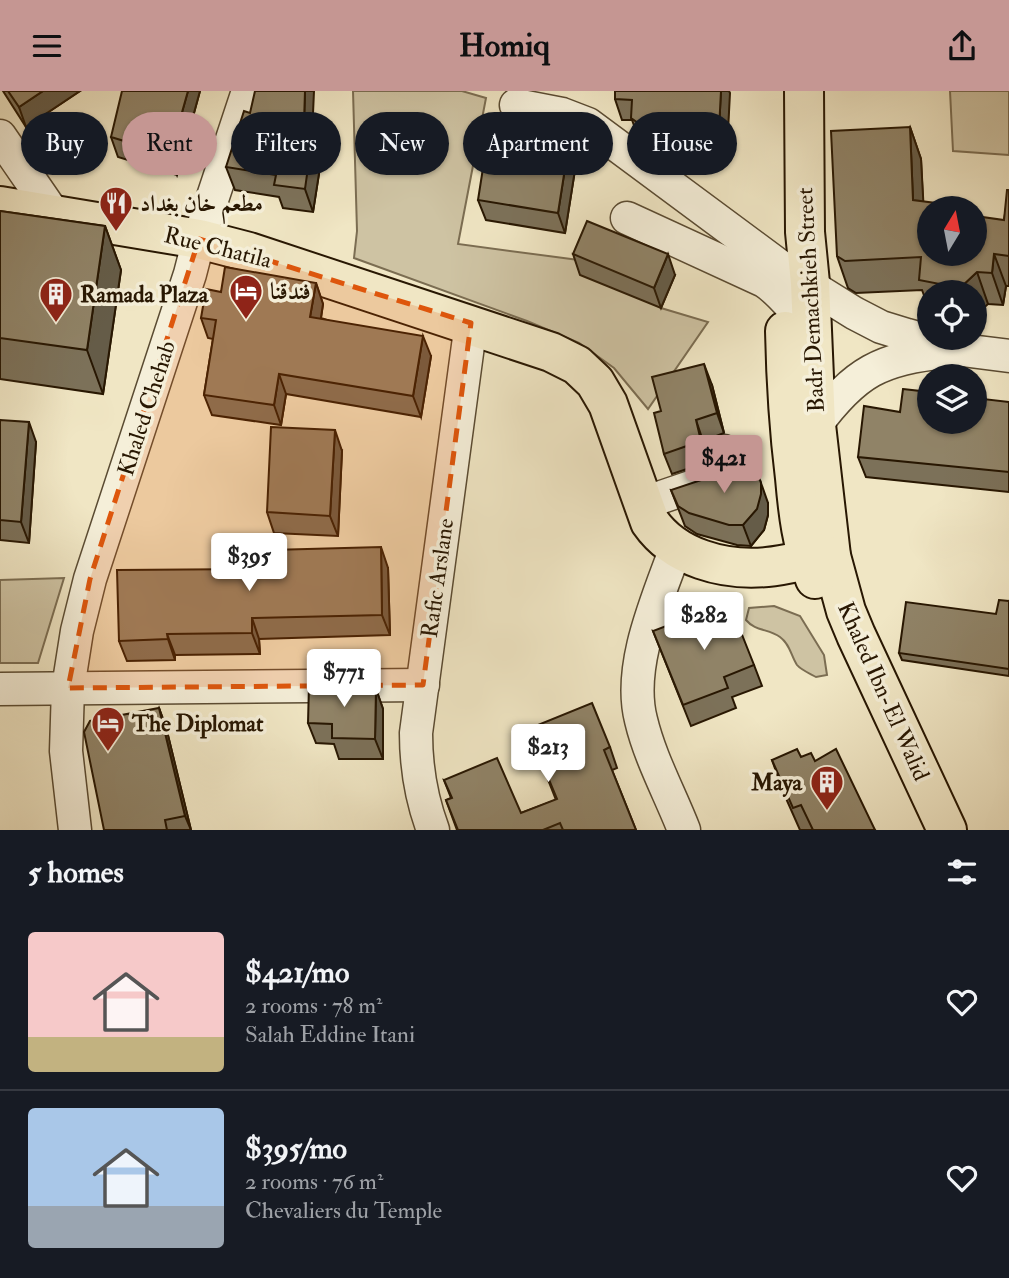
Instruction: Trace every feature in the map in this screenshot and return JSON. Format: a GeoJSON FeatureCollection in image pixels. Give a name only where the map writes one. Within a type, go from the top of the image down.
{"type":"FeatureCollection","features":[{"type":"Feature","properties":{"kind":"main road","name":"Badr Demachkieh Street"},"geometry":{"type":"LineString","coordinates":[[779,91],[803,430]]}},
{"type":"Feature","properties":{"kind":"main road","name":"Badr Demachkieh Street"},"geometry":{"type":"LineString","coordinates":[[803,430],[810,324],[793,283],[805,232],[804,91]]}},
{"type":"Feature","properties":{"kind":"main road","name":"Rue Chatila"},"geometry":{"type":"LineString","coordinates":[[0,206],[200,239],[249,252],[471,323],[551,352],[577,365],[595,382],[608,404],[650,522],[660,535],[676,548]]}},
{"type":"Feature","properties":{"kind":"main road","name":"Khaled Ibn-El Walid"},"geometry":{"type":"LineString","coordinates":[[803,430],[819,557],[850,670],[922,830]]}},
{"type":"Feature","properties":{"kind":"main road"},"geometry":{"type":"LineString","coordinates":[[676,548],[699,559],[747,568],[768,567],[819,557]]}},
{"type":"Feature","properties":{"kind":"main road","name":"Khaled Ibn-El Walid"},"geometry":{"type":"LineString","coordinates":[[819,557],[947,830]]}},
{"type":"Feature","properties":{"kind":"street","name":"Khaled Chehab"},"geometry":{"type":"LineString","coordinates":[[75,830],[66,751],[68,688],[77,631],[90,579],[248,91]]}},
{"type":"Feature","properties":{"kind":"street"},"geometry":{"type":"LineString","coordinates":[[516,104],[562,114],[587,124],[793,283],[881,327],[917,337]]}},
{"type":"Feature","properties":{"kind":"street"},"geometry":{"type":"LineString","coordinates":[[0,136],[53,213]]}},
{"type":"Feature","properties":{"kind":"street"},"geometry":{"type":"LineString","coordinates":[[627,218],[764,281],[793,283]]}},
{"type":"Feature","properties":{"kind":"street","name":"Rafic Arslane"},"geometry":{"type":"LineString","coordinates":[[433,830],[420,787],[416,762],[416,733],[471,323]]}},
{"type":"Feature","properties":{"kind":"street"},"geometry":{"type":"LineString","coordinates":[[803,430],[859,377],[878,366],[923,354],[962,350],[1009,356]]}},
{"type":"Feature","properties":{"kind":"street"},"geometry":{"type":"LineString","coordinates":[[644,503],[732,473],[724,451]]}},
{"type":"Feature","properties":{"kind":"street"},"geometry":{"type":"LineString","coordinates":[[676,548],[648,629],[638,698],[640,719],[684,830]]}},
{"type":"Feature","properties":{"kind":"street"},"geometry":{"type":"LineString","coordinates":[[0,689],[423,685]]}},
{"type":"Feature","properties":{"kind":"highlighted area"},"geometry":{"type":"Polygon","coordinates":[[[199,239],[471,323],[423,685],[68,688],[90,579],[199,239]]]}},
{"type":"Feature","properties":{"kind":"shaded area"},"geometry":{"type":"Polygon","coordinates":[[[353,91],[462,91],[486,98],[483,112],[463,112],[463,175],[471,175],[458,244],[586,261],[661,308],[708,322],[648,409],[614,368],[579,343],[527,321],[354,258],[357,231],[355,175],[449,175],[449,112],[355,112],[355,161],[353,91]]]}},
{"type":"Feature","properties":{"kind":"shaded area"},"geometry":{"type":"Polygon","coordinates":[[[950,91],[1009,91],[1009,155],[953,151],[950,91]]]}},
{"type":"Feature","properties":{"kind":"shaded area"},"geometry":{"type":"Polygon","coordinates":[[[64,578],[38,663],[0,663],[0,580],[64,578]]]}},
{"type":"Feature","properties":{"kind":"shaded area"},"geometry":{"type":"Polygon","coordinates":[[[774,606],[800,616],[824,655],[827,675],[816,677],[801,669],[783,640],[746,620],[749,608],[774,606]]]}},
{"type":"Feature","properties":{"kind":"building"},"geometry":{"type":"Polygon","coordinates":[[[8,91],[43,91],[19,107],[8,91]]]}},
{"type":"Feature","properties":{"kind":"building"},"geometry":{"type":"Polygon","coordinates":[[[122,91],[188,91],[182,112],[122,112],[122,140],[111,137],[122,91]]]}},
{"type":"Feature","properties":{"kind":"building"},"geometry":{"type":"Polygon","coordinates":[[[255,91],[305,91],[304,112],[250,112],[255,91]]]}},
{"type":"Feature","properties":{"kind":"building"},"geometry":{"type":"Polygon","coordinates":[[[615,91],[721,91],[720,112],[631,112],[632,100],[615,99],[615,91]]]}},
{"type":"Feature","properties":{"kind":"building"},"geometry":{"type":"Polygon","coordinates":[[[910,127],[913,200],[917,201],[917,257],[845,261],[837,256],[831,131],[910,127]]]}},
{"type":"Feature","properties":{"kind":"building"},"geometry":{"type":"Polygon","coordinates":[[[231,151],[231,168],[226,167],[231,151]]]}},
{"type":"Feature","properties":{"kind":"building"},"geometry":{"type":"Polygon","coordinates":[[[276,175],[307,175],[305,189],[274,185],[276,175]]]}},
{"type":"Feature","properties":{"kind":"building"},"geometry":{"type":"Polygon","coordinates":[[[482,175],[564,175],[558,213],[478,200],[482,175]]]}},
{"type":"Feature","properties":{"kind":"building"},"geometry":{"type":"Polygon","coordinates":[[[1009,190],[1009,256],[994,254],[992,273],[977,272],[968,280],[919,280],[920,266],[987,266],[987,218],[1004,220],[1009,190]]]}},
{"type":"Feature","properties":{"kind":"building"},"geometry":{"type":"Polygon","coordinates":[[[0,211],[105,226],[87,350],[0,338],[0,211]]]}},
{"type":"Feature","properties":{"kind":"building"},"geometry":{"type":"Polygon","coordinates":[[[587,221],[668,254],[654,288],[573,254],[587,221]]]}},
{"type":"Feature","properties":{"kind":"building"},"geometry":{"type":"Polygon","coordinates":[[[225,267],[316,283],[310,317],[423,336],[413,396],[279,374],[274,405],[204,395],[216,320],[201,318],[206,289],[221,292],[225,267]]]}},
{"type":"Feature","properties":{"kind":"building"},"geometry":{"type":"Polygon","coordinates":[[[704,364],[717,413],[696,420],[701,441],[664,454],[654,413],[661,411],[652,377],[704,364]]]}},
{"type":"Feature","properties":{"kind":"building"},"geometry":{"type":"Polygon","coordinates":[[[903,389],[917,391],[917,434],[987,434],[987,399],[1009,402],[1009,472],[858,457],[864,406],[900,412],[903,389]]]}},
{"type":"Feature","properties":{"kind":"building"},"geometry":{"type":"Polygon","coordinates":[[[0,420],[29,422],[21,522],[0,520],[0,420]]]}},
{"type":"Feature","properties":{"kind":"building"},"geometry":{"type":"Polygon","coordinates":[[[271,427],[335,430],[330,516],[267,512],[271,427]]]}},
{"type":"Feature","properties":{"kind":"building"},"geometry":{"type":"Polygon","coordinates":[[[752,458],[761,483],[761,494],[757,509],[743,525],[729,525],[689,513],[678,506],[671,490],[731,470],[740,462],[752,458]]]}},
{"type":"Feature","properties":{"kind":"building"},"geometry":{"type":"Polygon","coordinates":[[[381,547],[382,615],[252,618],[252,633],[167,634],[168,639],[119,641],[117,570],[271,569],[271,550],[381,547]]]}},
{"type":"Feature","properties":{"kind":"building"},"geometry":{"type":"Polygon","coordinates":[[[999,600],[1009,601],[1009,669],[899,653],[906,602],[996,614],[999,600]]]}},
{"type":"Feature","properties":{"kind":"building"},"geometry":{"type":"Polygon","coordinates":[[[729,602],[754,665],[724,677],[728,688],[683,705],[653,631],[729,602]]]}},
{"type":"Feature","properties":{"kind":"building"},"geometry":{"type":"Polygon","coordinates":[[[368,683],[376,689],[375,739],[332,738],[332,724],[308,723],[309,685],[368,683]]]}},
{"type":"Feature","properties":{"kind":"building"},"geometry":{"type":"Polygon","coordinates":[[[592,703],[610,747],[604,750],[636,830],[563,830],[560,823],[543,830],[458,830],[446,800],[452,798],[444,780],[497,758],[521,813],[557,799],[528,729],[592,703]]]}},
{"type":"Feature","properties":{"kind":"building"},"geometry":{"type":"Polygon","coordinates":[[[159,708],[185,816],[165,820],[167,830],[104,830],[84,732],[90,721],[159,708]]]}},
{"type":"Feature","properties":{"kind":"building"},"geometry":{"type":"Polygon","coordinates":[[[797,749],[801,757],[811,753],[815,761],[836,749],[875,830],[813,830],[801,805],[793,808],[772,760],[797,749]]]}},
{"type":"Feature","properties":{"kind":"place","name":"مطعم خان بغداد"},"geometry":{"type":"Point","coordinates":[116,233]}},
{"type":"Feature","properties":{"kind":"place","name":"فندقنا"},"geometry":{"type":"Point","coordinates":[246,321]}},
{"type":"Feature","properties":{"kind":"place","name":"Ramada Plaza"},"geometry":{"type":"Point","coordinates":[56,324]}},
{"type":"Feature","properties":{"kind":"place","name":"The Diplomat"},"geometry":{"type":"Point","coordinates":[108,753]}},
{"type":"Feature","properties":{"kind":"place","name":"Maya"},"geometry":{"type":"Point","coordinates":[827,812]}}]}
